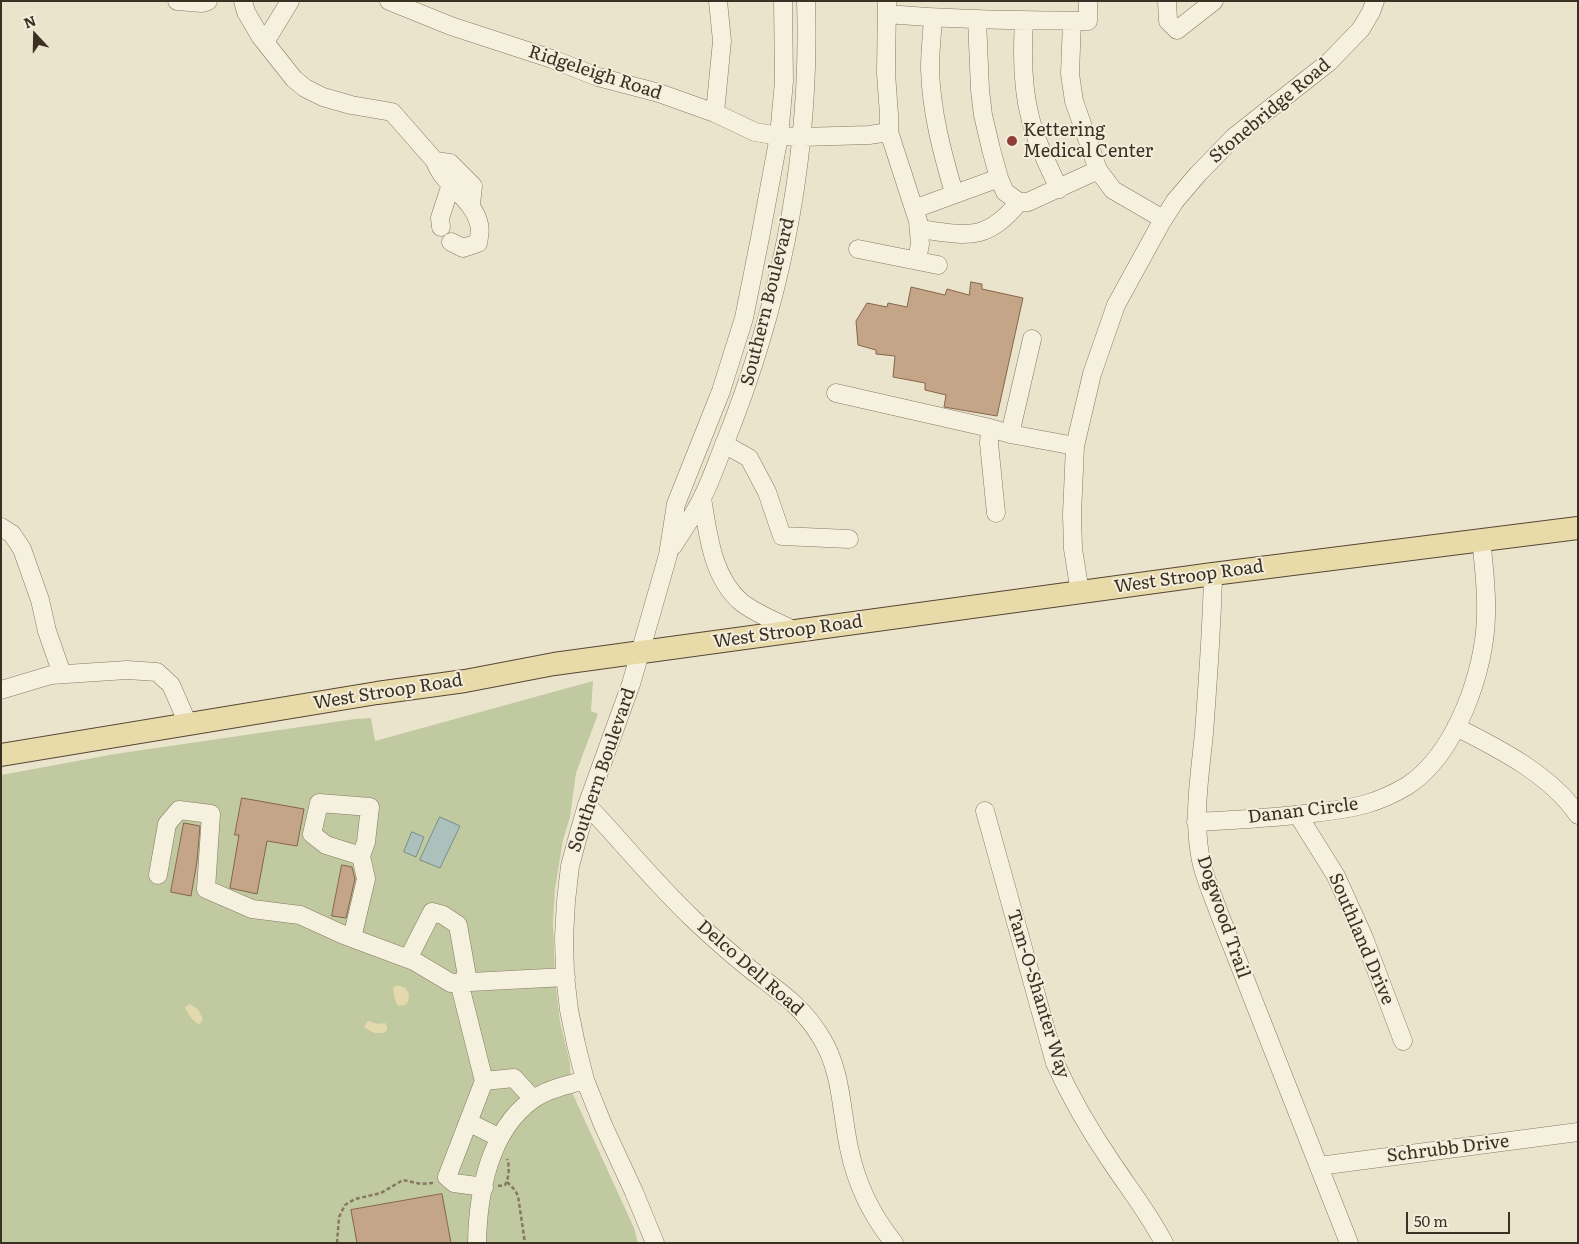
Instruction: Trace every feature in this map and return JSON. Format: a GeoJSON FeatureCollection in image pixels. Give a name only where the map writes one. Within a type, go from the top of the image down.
{"type":"FeatureCollection","features":[{"type":"Feature","properties":{"kind":"main road","name":"West Stroop Road"},"geometry":{"type":"LineString","coordinates":[[1,756],[377,693],[465,681],[554,664],[1213,574],[1578,528]]}},
{"type":"Feature","properties":{"kind":"street"},"geometry":{"type":"LineString","coordinates":[[177,1],[205,2]]}},
{"type":"Feature","properties":{"kind":"street"},"geometry":{"type":"LineString","coordinates":[[242,1],[246,12],[264,42],[288,74],[323,98],[392,112],[435,161],[438,171],[471,204],[480,225],[478,243],[463,248],[451,242]]}},
{"type":"Feature","properties":{"kind":"street"},"geometry":{"type":"LineString","coordinates":[[264,42],[290,1]]}},
{"type":"Feature","properties":{"kind":"street","name":"Ridgeleigh Road"},"geometry":{"type":"LineString","coordinates":[[389,1],[410,11],[487,39],[552,58],[598,77],[659,93],[715,114],[755,132],[778,136],[802,137],[870,135],[889,132]]}},
{"type":"Feature","properties":{"kind":"street"},"geometry":{"type":"LineString","coordinates":[[715,114],[722,41],[718,1]]}},
{"type":"Feature","properties":{"kind":"street","name":"Southern Boulevard"},"geometry":{"type":"LineString","coordinates":[[654,1243],[634,1192],[603,1125],[586,1080],[576,1044],[569,1010],[566,977],[564,937],[566,902],[570,866],[587,805],[631,684],[668,555],[676,504],[721,391],[744,318],[778,136],[784,81],[783,1]]}},
{"type":"Feature","properties":{"kind":"street","name":"Southern Boulevard"},"geometry":{"type":"LineString","coordinates":[[668,555],[702,498],[724,444],[748,382],[784,256],[802,137],[807,30],[806,1]]}},
{"type":"Feature","properties":{"kind":"street"},"geometry":{"type":"LineString","coordinates":[[917,260],[920,244],[918,221],[889,132],[886,73],[887,8],[933,18],[1088,21],[1088,1]]}},
{"type":"Feature","properties":{"kind":"street"},"geometry":{"type":"LineString","coordinates":[[1167,1],[1168,21],[1177,30],[1214,1]]}},
{"type":"Feature","properties":{"kind":"street","name":"Stonebridge Road"},"geometry":{"type":"LineString","coordinates":[[1080,592],[1074,549],[1072,514],[1076,446],[1092,374],[1116,305],[1163,220],[1175,201],[1198,174],[1222,148],[1330,62],[1361,29],[1375,1]]}},
{"type":"Feature","properties":{"kind":"street"},"geometry":{"type":"LineString","coordinates":[[933,18],[930,68],[933,103],[944,157],[954,193]]}},
{"type":"Feature","properties":{"kind":"street"},"geometry":{"type":"LineString","coordinates":[[977,19],[983,115],[999,178],[1005,192],[1019,202],[1028,202],[1098,170]]}},
{"type":"Feature","properties":{"kind":"street"},"geometry":{"type":"LineString","coordinates":[[1072,20],[1070,74],[1074,101],[1098,170],[1113,190],[1163,220]]}},
{"type":"Feature","properties":{"kind":"street"},"geometry":{"type":"LineString","coordinates":[[1024,21],[1024,84],[1030,117],[1039,147],[1059,189]]}},
{"type":"Feature","properties":{"kind":"street"},"geometry":{"type":"LineString","coordinates":[[435,161],[450,163],[473,186],[471,204]]}},
{"type":"Feature","properties":{"kind":"street"},"geometry":{"type":"LineString","coordinates":[[914,209],[999,178]]}},
{"type":"Feature","properties":{"kind":"street"},"geometry":{"type":"LineString","coordinates":[[441,227],[440,218],[451,184]]}},
{"type":"Feature","properties":{"kind":"street"},"geometry":{"type":"LineString","coordinates":[[919,229],[966,234],[986,231],[1007,217],[1019,202]]}},
{"type":"Feature","properties":{"kind":"street"},"geometry":{"type":"LineString","coordinates":[[858,249],[938,265]]}},
{"type":"Feature","properties":{"kind":"street"},"geometry":{"type":"LineString","coordinates":[[1010,434],[1032,339]]}},
{"type":"Feature","properties":{"kind":"street"},"geometry":{"type":"LineString","coordinates":[[836,393],[1010,434],[1076,446]]}},
{"type":"Feature","properties":{"kind":"street"},"geometry":{"type":"LineString","coordinates":[[990,428],[989,443],[996,513]]}},
{"type":"Feature","properties":{"kind":"street"},"geometry":{"type":"LineString","coordinates":[[724,444],[749,458],[768,492],[782,536],[849,539]]}},
{"type":"Feature","properties":{"kind":"street"},"geometry":{"type":"LineString","coordinates":[[702,498],[708,538],[717,566],[727,586],[742,602],[793,630]]}},
{"type":"Feature","properties":{"kind":"street"},"geometry":{"type":"LineString","coordinates":[[1,527],[12,534],[22,549],[40,600],[47,631],[62,674]]}},
{"type":"Feature","properties":{"kind":"street","name":"Danan Circle"},"geometry":{"type":"LineString","coordinates":[[1196,822],[1274,818],[1343,809],[1365,804],[1387,796],[1407,785],[1430,765],[1443,749],[1456,726],[1476,678],[1483,649],[1486,588],[1481,540]]}},
{"type":"Feature","properties":{"kind":"street","name":"Dogwood Trail"},"geometry":{"type":"LineString","coordinates":[[1213,574],[1204,735],[1197,793],[1196,822],[1200,854],[1204,872],[1349,1243]]}},
{"type":"Feature","properties":{"kind":"street"},"geometry":{"type":"LineString","coordinates":[[1,690],[52,675],[127,670],[157,672],[172,686],[188,724]]}},
{"type":"Feature","properties":{"kind":"street"},"geometry":{"type":"LineString","coordinates":[[1456,726],[1505,753],[1539,776],[1562,797],[1578,816]]}},
{"type":"Feature","properties":{"kind":"street","name":"Delco Dell Road"},"geometry":{"type":"LineString","coordinates":[[587,805],[692,918],[749,968],[784,994],[803,1011],[815,1026],[830,1055],[839,1081],[849,1148],[865,1198],[894,1243]]}},
{"type":"Feature","properties":{"kind":"street"},"geometry":{"type":"LineString","coordinates":[[158,875],[167,824],[179,810],[211,814],[206,889],[252,908],[300,915],[352,938],[408,959],[451,983],[566,977]]}},
{"type":"Feature","properties":{"kind":"street","name":"Tam-O-Shanter Way"},"geometry":{"type":"LineString","coordinates":[[985,811],[1056,1063],[1066,1089],[1112,1164],[1141,1204],[1164,1243]]}},
{"type":"Feature","properties":{"kind":"street","name":"Southland Drive"},"geometry":{"type":"LineString","coordinates":[[1298,815],[1336,876],[1361,931],[1403,1041]]}},
{"type":"Feature","properties":{"kind":"street"},"geometry":{"type":"LineString","coordinates":[[352,938],[366,879],[361,856]]}},
{"type":"Feature","properties":{"kind":"street"},"geometry":{"type":"LineString","coordinates":[[408,959],[432,912],[458,925],[464,982],[484,1081],[448,1177],[454,1182],[484,1187]]}},
{"type":"Feature","properties":{"kind":"street"},"geometry":{"type":"LineString","coordinates":[[484,1081],[514,1078],[533,1099]]}},
{"type":"Feature","properties":{"kind":"street"},"geometry":{"type":"LineString","coordinates":[[477,1243],[477,1226],[489,1166],[507,1125],[517,1112],[533,1099],[546,1092],[586,1080]]}},
{"type":"Feature","properties":{"kind":"street"},"geometry":{"type":"LineString","coordinates":[[468,1122],[500,1138]]}},
{"type":"Feature","properties":{"kind":"street","name":"Schrubb Drive"},"geometry":{"type":"LineString","coordinates":[[1319,1166],[1578,1132]]}},
{"type":"Feature","properties":{"kind":"path"},"geometry":{"type":"LineString","coordinates":[[337,1243],[338,1217],[349,1202],[381,1193],[403,1180],[421,1184],[438,1183]]}},
{"type":"Feature","properties":{"kind":"path"},"geometry":{"type":"LineString","coordinates":[[507,1182],[518,1196],[525,1243]]}},
{"type":"Feature","properties":{"kind":"green space"},"geometry":{"type":"Polygon","coordinates":[[[593,681],[591,711],[598,714],[576,773],[570,817],[563,840],[555,889],[553,921],[555,978],[560,1022],[570,1063],[571,1090],[634,1228],[638,1243],[1,1243],[1,775],[115,754],[355,719],[371,718],[375,741],[593,681]]]}},
{"type":"Feature","properties":{"kind":"sand"},"geometry":{"type":"Polygon","coordinates":[[[397,985],[405,988],[409,994],[408,1002],[405,1005],[398,1006],[395,1000],[393,988],[397,985]]]}},
{"type":"Feature","properties":{"kind":"sand"},"geometry":{"type":"Polygon","coordinates":[[[190,1004],[198,1009],[203,1019],[200,1024],[193,1020],[185,1007],[190,1004]]]}},
{"type":"Feature","properties":{"kind":"sand"},"geometry":{"type":"Polygon","coordinates":[[[368,1021],[378,1024],[385,1023],[387,1030],[384,1033],[375,1033],[365,1028],[364,1026],[368,1021]]]}},
{"type":"Feature","properties":{"kind":"water"},"geometry":{"type":"Polygon","coordinates":[[[440,817],[460,826],[440,868],[420,860],[440,817]]]}},
{"type":"Feature","properties":{"kind":"water"},"geometry":{"type":"Polygon","coordinates":[[[412,832],[424,837],[416,857],[404,852],[412,832]]]}},
{"type":"Feature","properties":{"kind":"building"},"geometry":{"type":"Polygon","coordinates":[[[971,282],[982,284],[982,289],[1023,298],[997,416],[944,407],[946,395],[925,390],[925,383],[893,377],[895,356],[876,354],[876,350],[858,345],[856,321],[867,303],[887,307],[888,303],[907,307],[911,287],[945,295],[947,289],[969,295],[971,282]]]}},
{"type":"Feature","properties":{"kind":"building"},"geometry":{"type":"Polygon","coordinates":[[[242,798],[304,809],[297,846],[267,841],[257,894],[230,888],[239,835],[235,835],[242,798]]]}},
{"type":"Feature","properties":{"kind":"building"},"geometry":{"type":"Polygon","coordinates":[[[184,823],[200,826],[191,896],[171,892],[184,823]]]}},
{"type":"Feature","properties":{"kind":"building"},"geometry":{"type":"Polygon","coordinates":[[[342,865],[352,867],[355,879],[346,918],[332,916],[342,865]]]}},
{"type":"Feature","properties":{"kind":"building"},"geometry":{"type":"Polygon","coordinates":[[[442,1194],[451,1243],[357,1243],[351,1210],[442,1194]]]}},
{"type":"Feature","properties":{"kind":"place","name":"Kettering Medical Center"},"geometry":{"type":"Point","coordinates":[1012,141]}}]}
